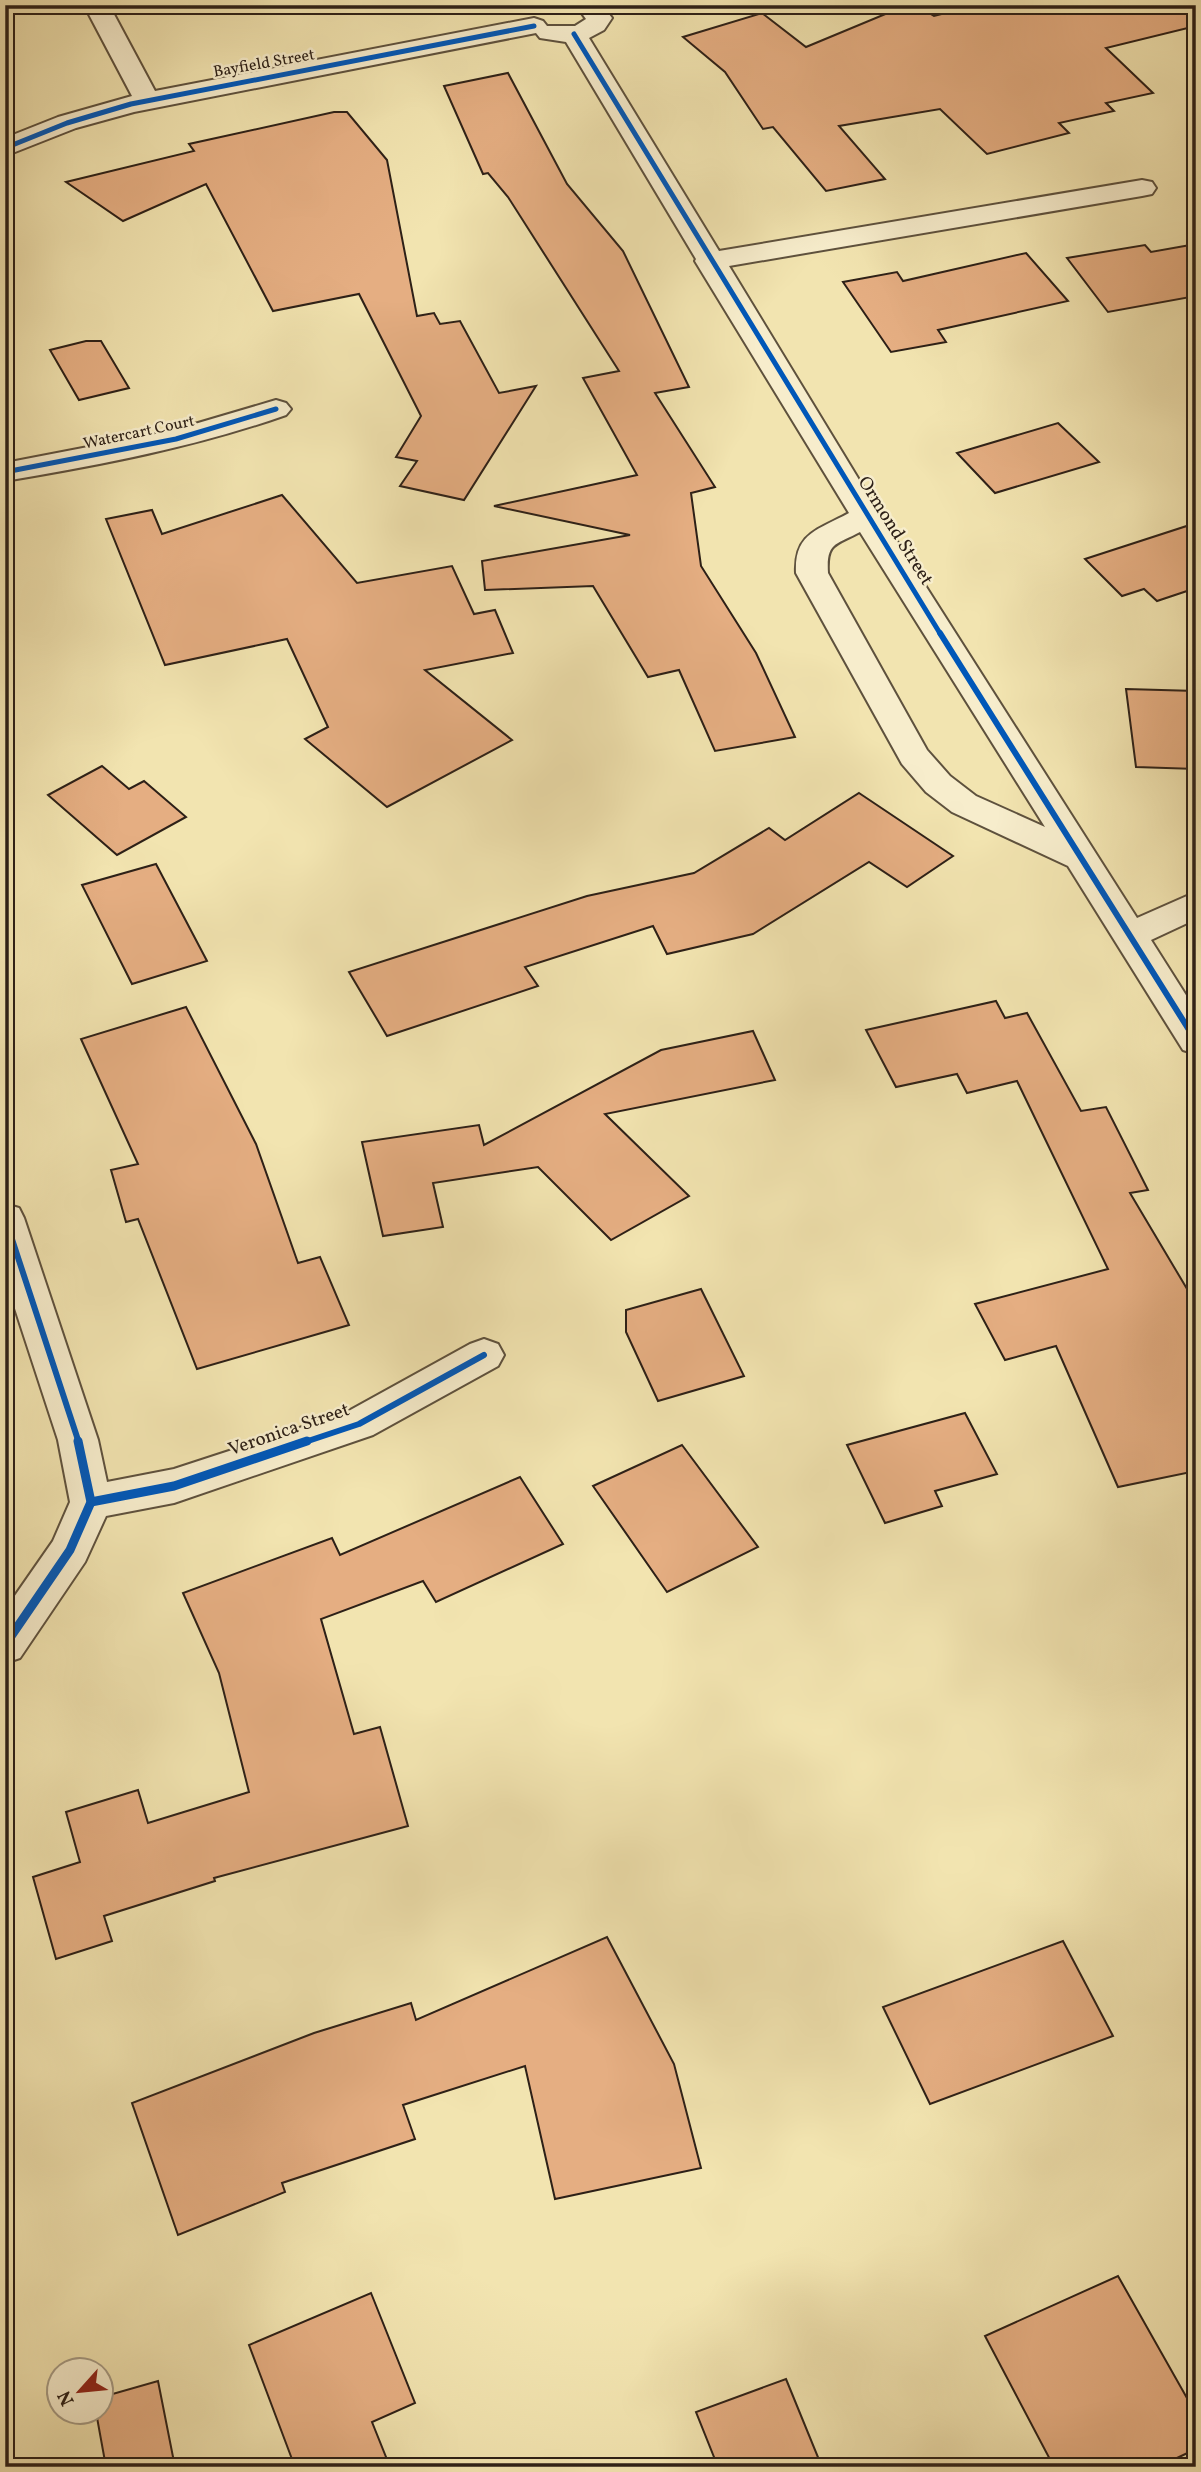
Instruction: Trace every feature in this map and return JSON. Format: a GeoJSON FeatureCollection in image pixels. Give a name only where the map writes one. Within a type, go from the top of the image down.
{"type":"FeatureCollection","features":[{"type":"Feature","properties":{"kind":"street"},"geometry":{"type":"LineString","coordinates":[[96,5],[147,100]]}},
{"type":"Feature","properties":{"kind":"street"},"geometry":{"type":"LineString","coordinates":[[537,16],[550,34],[574,34],[597,24],[599,18],[595,6]]}},
{"type":"Feature","properties":{"kind":"street","name":"Bayfield Street"},"geometry":{"type":"LineString","coordinates":[[5,148],[67,122],[147,100],[454,44],[537,16]]}},
{"type":"Feature","properties":{"kind":"street","name":"Ormond Street"},"geometry":{"type":"LineString","coordinates":[[574,34],[709,261],[866,516],[1079,857],[1132,935],[1196,1041]]}},
{"type":"Feature","properties":{"kind":"street"},"geometry":{"type":"LineString","coordinates":[[709,261],[1142,187]]}},
{"type":"Feature","properties":{"kind":"street","name":"Watercart Court"},"geometry":{"type":"LineString","coordinates":[[5,472],[152,447],[219,429],[276,409]]}},
{"type":"Feature","properties":{"kind":"street"},"geometry":{"type":"LineString","coordinates":[[866,516],[817,543],[811,555],[813,573],[914,756],[938,784],[964,804],[1079,857]]}},
{"type":"Feature","properties":{"kind":"street"},"geometry":{"type":"LineString","coordinates":[[1132,935],[1196,904]]}},
{"type":"Feature","properties":{"kind":"street"},"geometry":{"type":"LineString","coordinates":[[5,1218],[78,1440],[92,1502],[71,1550],[5,1645]]}},
{"type":"Feature","properties":{"kind":"street","name":"Veronica Street"},"geometry":{"type":"LineString","coordinates":[[92,1502],[174,1486],[359,1424],[484,1355]]}},
{"type":"Feature","properties":{"kind":"building"},"geometry":{"type":"Polygon","coordinates":[[[907,5],[916,5],[934,16],[978,5],[1196,5],[1196,26],[1106,48],[1153,93],[1106,103],[1114,111],[1059,123],[1069,133],[987,154],[940,109],[839,126],[885,179],[826,191],[773,127],[763,129],[725,72],[683,37],[762,13],[806,47],[907,5]]]}},
{"type":"Feature","properties":{"kind":"building"},"geometry":{"type":"Polygon","coordinates":[[[508,73],[567,184],[623,251],[689,387],[655,393],[715,487],[691,493],[701,566],[756,653],[795,737],[715,751],[679,670],[648,677],[593,586],[485,590],[482,561],[630,535],[494,506],[637,475],[583,378],[619,371],[508,197],[488,173],[483,174],[444,86],[508,73]]]}},
{"type":"Feature","properties":{"kind":"building"},"geometry":{"type":"Polygon","coordinates":[[[334,112],[347,112],[387,160],[417,316],[434,313],[440,324],[460,321],[499,393],[536,386],[464,500],[400,486],[417,461],[396,457],[421,416],[359,294],[273,311],[206,184],[123,221],[66,182],[194,151],[189,144],[334,112]]]}},
{"type":"Feature","properties":{"kind":"building"},"geometry":{"type":"Polygon","coordinates":[[[1196,244],[1196,296],[1108,312],[1067,258],[1145,245],[1151,252],[1196,244]]]}},
{"type":"Feature","properties":{"kind":"building"},"geometry":{"type":"Polygon","coordinates":[[[1026,253],[1068,301],[938,330],[946,342],[891,352],[843,282],[897,272],[903,281],[1026,253]]]}},
{"type":"Feature","properties":{"kind":"building"},"geometry":{"type":"Polygon","coordinates":[[[86,341],[101,341],[129,388],[79,400],[50,350],[86,341]]]}},
{"type":"Feature","properties":{"kind":"building"},"geometry":{"type":"Polygon","coordinates":[[[1058,423],[1099,462],[995,493],[957,453],[1058,423]]]}},
{"type":"Feature","properties":{"kind":"building"},"geometry":{"type":"Polygon","coordinates":[[[282,495],[357,583],[452,566],[474,614],[495,610],[513,653],[425,670],[512,740],[387,807],[305,739],[328,727],[287,639],[165,665],[106,519],[152,510],[162,534],[282,495]]]}},
{"type":"Feature","properties":{"kind":"building"},"geometry":{"type":"Polygon","coordinates":[[[1196,523],[1196,588],[1157,601],[1144,589],[1122,596],[1085,559],[1196,523]]]}},
{"type":"Feature","properties":{"kind":"building"},"geometry":{"type":"Polygon","coordinates":[[[1126,689],[1196,691],[1196,769],[1136,767],[1126,689]]]}},
{"type":"Feature","properties":{"kind":"building"},"geometry":{"type":"Polygon","coordinates":[[[102,766],[129,789],[144,781],[186,817],[117,855],[48,795],[102,766]]]}},
{"type":"Feature","properties":{"kind":"building"},"geometry":{"type":"Polygon","coordinates":[[[859,793],[953,856],[907,887],[869,862],[753,934],[667,954],[653,926],[525,967],[538,986],[387,1036],[349,972],[587,896],[694,873],[769,828],[785,840],[859,793]]]}},
{"type":"Feature","properties":{"kind":"building"},"geometry":{"type":"Polygon","coordinates":[[[156,864],[207,961],[132,984],[82,885],[156,864]]]}},
{"type":"Feature","properties":{"kind":"building"},"geometry":{"type":"Polygon","coordinates":[[[996,1001],[1005,1018],[1027,1013],[1081,1111],[1106,1107],[1148,1190],[1130,1193],[1196,1304],[1196,1471],[1118,1487],[1056,1346],[1005,1360],[975,1304],[1108,1269],[1017,1081],[967,1093],[957,1074],[896,1087],[866,1030],[996,1001]]]}},
{"type":"Feature","properties":{"kind":"building"},"geometry":{"type":"Polygon","coordinates":[[[186,1007],[256,1144],[298,1263],[320,1257],[349,1325],[197,1369],[138,1219],[126,1222],[111,1170],[138,1164],[81,1039],[186,1007]]]}},
{"type":"Feature","properties":{"kind":"building"},"geometry":{"type":"Polygon","coordinates":[[[753,1031],[775,1080],[605,1114],[689,1196],[611,1240],[538,1167],[433,1183],[443,1227],[383,1236],[362,1142],[479,1125],[484,1145],[661,1050],[753,1031]]]}},
{"type":"Feature","properties":{"kind":"building"},"geometry":{"type":"Polygon","coordinates":[[[701,1289],[744,1376],[658,1401],[626,1332],[626,1310],[701,1289]]]}},
{"type":"Feature","properties":{"kind":"building"},"geometry":{"type":"Polygon","coordinates":[[[965,1413],[997,1474],[935,1491],[942,1506],[885,1523],[847,1445],[965,1413]]]}},
{"type":"Feature","properties":{"kind":"building"},"geometry":{"type":"Polygon","coordinates":[[[682,1445],[758,1547],[667,1592],[593,1486],[682,1445]]]}},
{"type":"Feature","properties":{"kind":"building"},"geometry":{"type":"Polygon","coordinates":[[[520,1477],[563,1544],[436,1602],[423,1581],[321,1619],[354,1734],[380,1727],[408,1826],[214,1878],[215,1881],[104,1916],[112,1941],[56,1959],[33,1877],[80,1862],[66,1812],[138,1790],[148,1823],[249,1792],[219,1673],[183,1593],[332,1538],[340,1555],[520,1477]]]}},
{"type":"Feature","properties":{"kind":"building"},"geometry":{"type":"Polygon","coordinates":[[[607,1937],[674,2064],[701,2168],[555,2199],[525,2066],[403,2105],[415,2139],[282,2183],[285,2192],[178,2235],[132,2103],[314,2033],[411,2003],[416,2020],[607,1937]]]}},
{"type":"Feature","properties":{"kind":"building"},"geometry":{"type":"Polygon","coordinates":[[[1063,1941],[1113,2036],[930,2104],[883,2007],[1063,1941]]]}},
{"type":"Feature","properties":{"kind":"building"},"geometry":{"type":"Polygon","coordinates":[[[1118,2276],[1196,2414],[1196,2449],[1158,2467],[1054,2467],[985,2336],[1118,2276]]]}},
{"type":"Feature","properties":{"kind":"building"},"geometry":{"type":"Polygon","coordinates":[[[371,2293],[415,2403],[372,2422],[390,2467],[295,2467],[249,2345],[371,2293]]]}},
{"type":"Feature","properties":{"kind":"building"},"geometry":{"type":"Polygon","coordinates":[[[786,2379],[822,2467],[718,2467],[696,2412],[786,2379]]]}},
{"type":"Feature","properties":{"kind":"building"},"geometry":{"type":"Polygon","coordinates":[[[158,2381],[175,2467],[106,2467],[99,2426],[116,2426],[116,2393],[158,2381]]]}},
{"type":"Feature","properties":{"kind":"cycle path"},"geometry":{"type":"LineString","coordinates":[[5,148],[67,123],[131,104],[534,26]]}},
{"type":"Feature","properties":{"kind":"cycle path"},"geometry":{"type":"LineString","coordinates":[[574,34],[866,516],[1196,1041]]}},
{"type":"Feature","properties":{"kind":"cycle path"},"geometry":{"type":"LineString","coordinates":[[5,472],[176,439],[276,409]]}},
{"type":"Feature","properties":{"kind":"cycle path"},"geometry":{"type":"LineString","coordinates":[[5,1218],[78,1440],[91,1502],[70,1550],[5,1645]]}},
{"type":"Feature","properties":{"kind":"cycle path"},"geometry":{"type":"LineString","coordinates":[[91,1502],[174,1486],[359,1424],[484,1355]]}}]}
